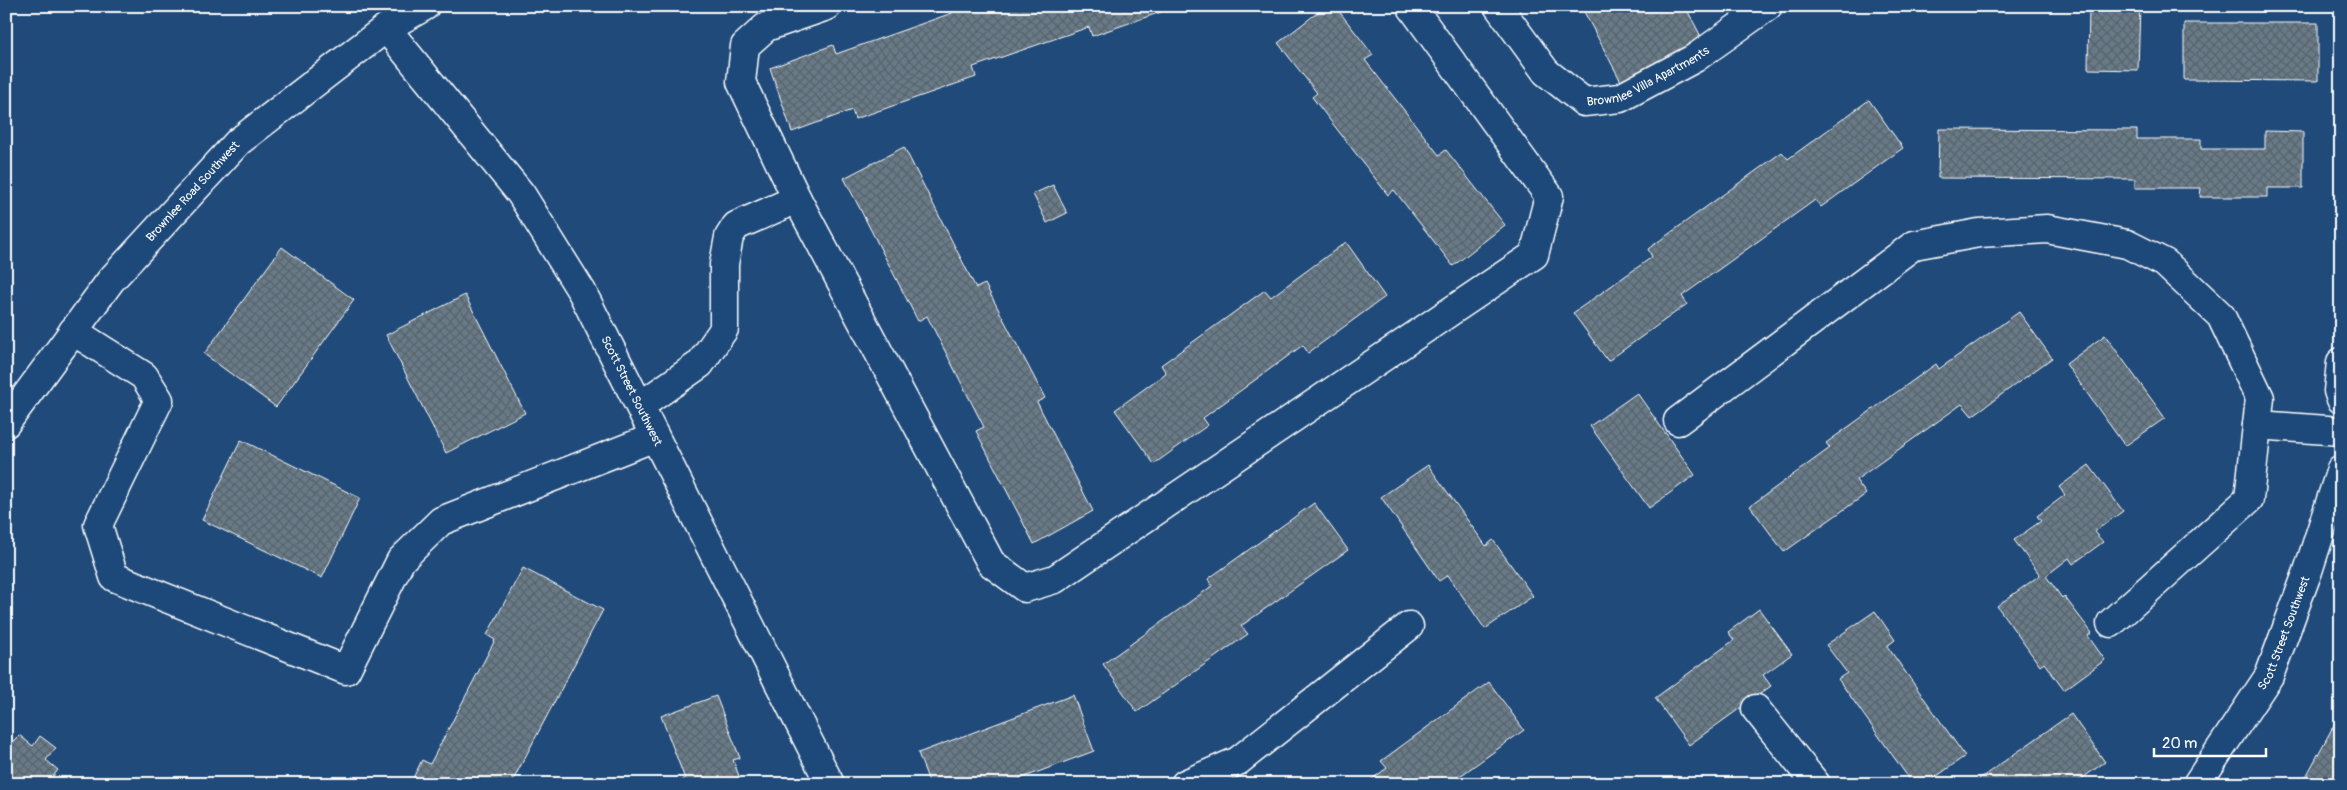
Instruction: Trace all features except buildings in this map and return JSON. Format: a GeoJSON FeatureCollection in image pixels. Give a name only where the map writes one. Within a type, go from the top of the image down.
{"type":"FeatureCollection","features":[{"type":"Feature","properties":{"kind":"street","name":"Brownlee Road Southwest"},"geometry":{"type":"LineString","coordinates":[[6,423],[111,280],[238,142],[386,28],[425,6]]}},
{"type":"Feature","properties":{"kind":"street"},"geometry":{"type":"LineString","coordinates":[[827,6],[766,27],[745,46],[741,82],[797,199],[991,563],[1025,588],[1055,579],[1534,255],[1549,196],[1411,6]]}},
{"type":"Feature","properties":{"kind":"street","name":"Brownlee Villa Apartments"},"geometry":{"type":"LineString","coordinates":[[1498,6],[1546,72],[1584,102],[1620,98],[1695,58],[1768,6]]}},
{"type":"Feature","properties":{"kind":"street","name":"Scott Street Southwest"},"geometry":{"type":"LineString","coordinates":[[386,28],[521,194],[582,292],[830,784]]}},
{"type":"Feature","properties":{"kind":"street"},"geometry":{"type":"LineString","coordinates":[[640,406],[700,364],[724,329],[724,264],[729,237],[736,226],[797,199]]}},
{"type":"Feature","properties":{"kind":"street"},"geometry":{"type":"LineString","coordinates":[[1678,421],[1914,244],[1979,233],[2046,229],[2128,244],[2165,263],[2221,316],[2260,398],[2248,499],[2111,623]]}},
{"type":"Feature","properties":{"kind":"street"},"geometry":{"type":"LineString","coordinates":[[73,330],[144,376],[159,400],[98,525],[114,577],[346,670],[401,560],[441,521],[655,436]]}},
{"type":"Feature","properties":{"kind":"street"},"geometry":{"type":"LineString","coordinates":[[2341,362],[2338,391],[2341,398]]}},
{"type":"Feature","properties":{"kind":"street"},"geometry":{"type":"LineString","coordinates":[[2257,425],[2341,431]]}},
{"type":"Feature","properties":{"kind":"street","name":"Scott Street Southwest"},"geometry":{"type":"LineString","coordinates":[[2197,784],[2269,676],[2308,571],[2341,469]]}},
{"type":"Feature","properties":{"kind":"street"},"geometry":{"type":"LineString","coordinates":[[1185,784],[1238,761],[1410,626]]}},
{"type":"Feature","properties":{"kind":"street"},"geometry":{"type":"LineString","coordinates":[[1756,709],[1816,784]]}}]}
